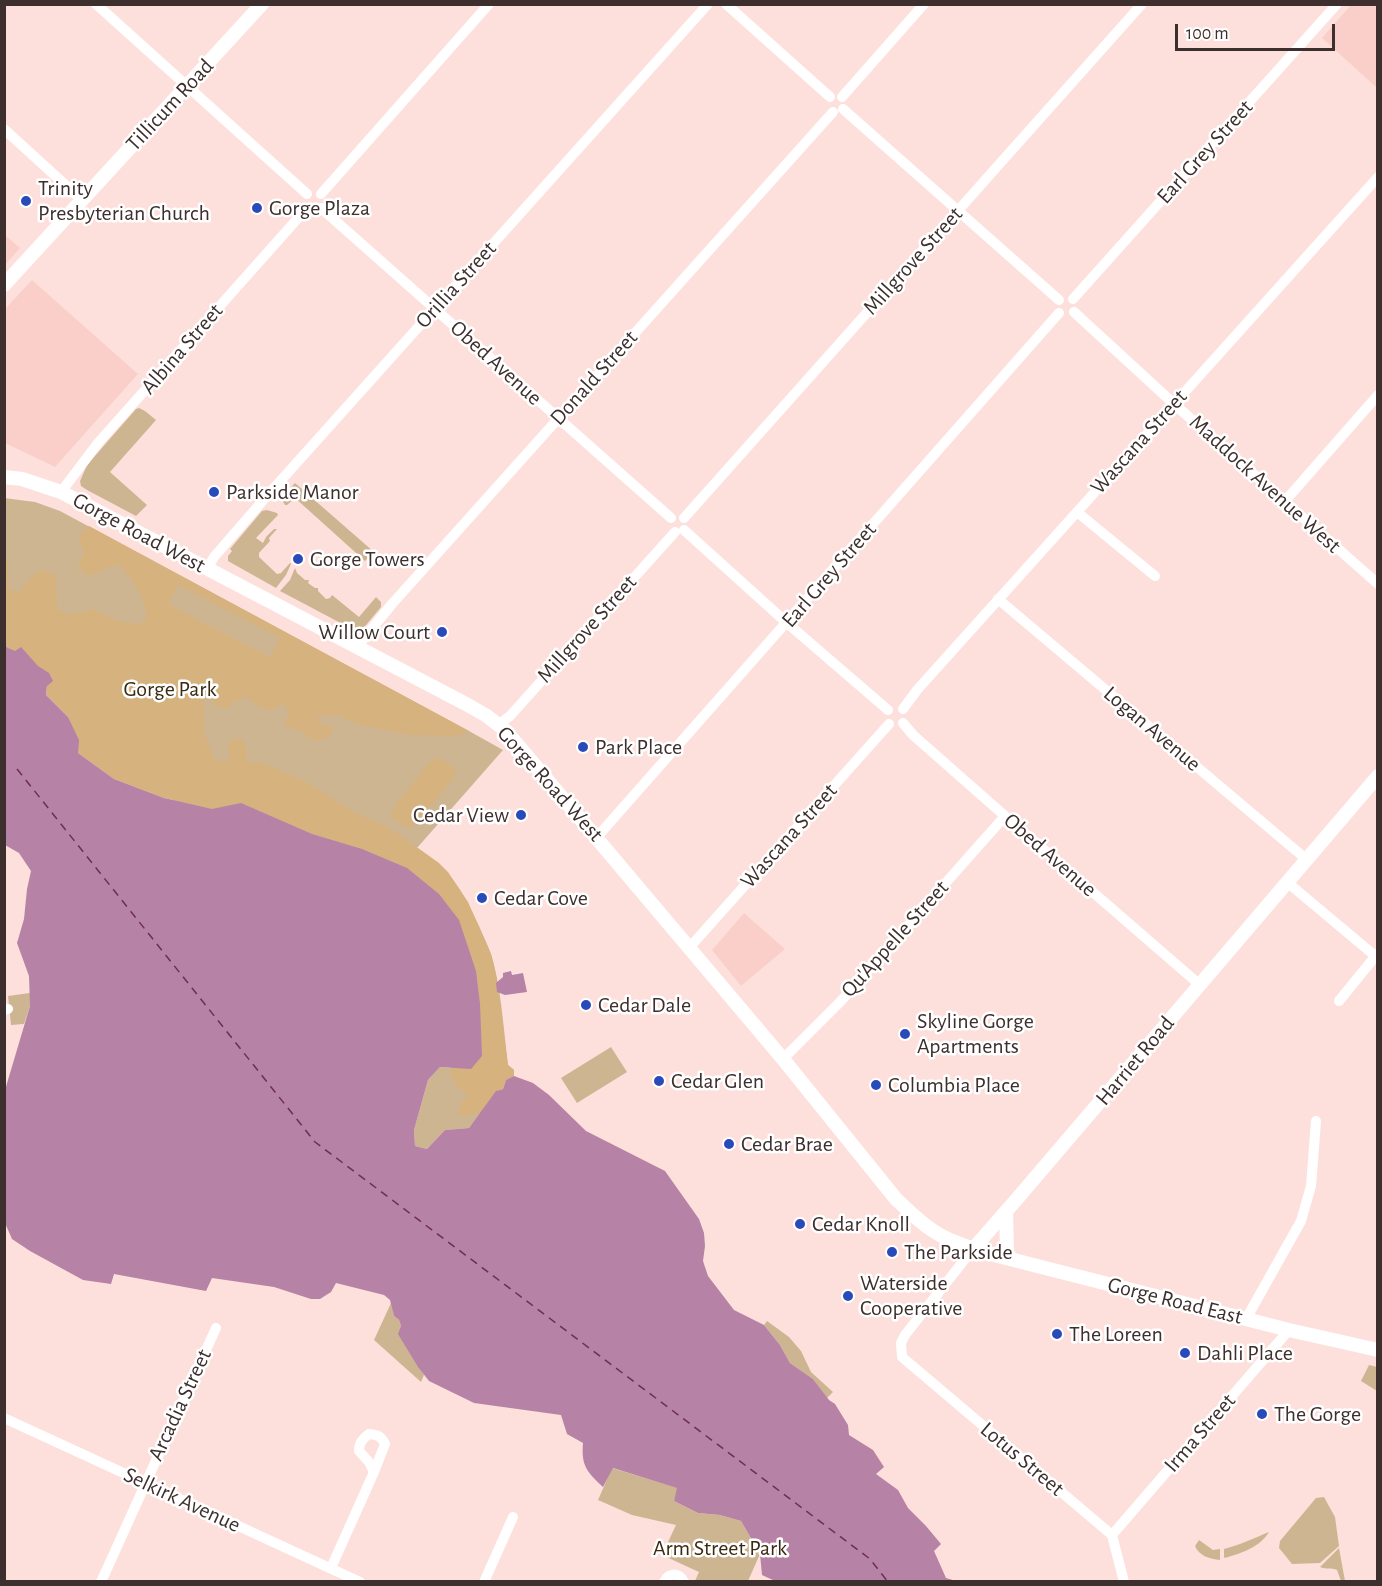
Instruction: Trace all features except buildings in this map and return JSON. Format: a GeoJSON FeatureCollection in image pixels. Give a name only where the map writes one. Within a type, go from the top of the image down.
{"type":"FeatureCollection","features":[{"type":"Feature","properties":{"kind":"main road","name":"Tillicum Road"},"geometry":{"type":"LineString","coordinates":[[4,285],[262,4]]}},
{"type":"Feature","properties":{"kind":"main road","name":"Gorge Road West"},"geometry":{"type":"LineString","coordinates":[[4,477],[22,479],[61,492],[474,709],[498,725],[521,747],[597,837],[896,1198],[933,1231],[973,1249]]}},
{"type":"Feature","properties":{"kind":"main road","name":"Harriet Road"},"geometry":{"type":"LineString","coordinates":[[973,1249],[1377,776]]}},
{"type":"Feature","properties":{"kind":"main road"},"geometry":{"type":"LineString","coordinates":[[1006,1211],[1007,1252],[1010,1258]]}},
{"type":"Feature","properties":{"kind":"main road","name":"Gorge Road East"},"geometry":{"type":"LineString","coordinates":[[973,1249],[1289,1330],[1377,1350]]}},
{"type":"Feature","properties":{"kind":"street"},"geometry":{"type":"LineString","coordinates":[[96,4],[307,194]]}},
{"type":"Feature","properties":{"kind":"street"},"geometry":{"type":"LineString","coordinates":[[321,194],[489,4]]}},
{"type":"Feature","properties":{"kind":"street","name":"Orillia Street"},"geometry":{"type":"LineString","coordinates":[[207,568],[214,557],[435,308],[708,4]]}},
{"type":"Feature","properties":{"kind":"street"},"geometry":{"type":"LineString","coordinates":[[726,4],[830,97]]}},
{"type":"Feature","properties":{"kind":"street"},"geometry":{"type":"LineString","coordinates":[[842,97],[924,4]]}},
{"type":"Feature","properties":{"kind":"street","name":"Millgrove Street"},"geometry":{"type":"LineString","coordinates":[[684,518],[1142,4]]}},
{"type":"Feature","properties":{"kind":"street","name":"Earl Grey Street"},"geometry":{"type":"LineString","coordinates":[[1072,299],[1337,4]]}},
{"type":"Feature","properties":{"kind":"street"},"geometry":{"type":"LineString","coordinates":[[830,97],[837,95],[842,97],[845,104],[838,110]]}},
{"type":"Feature","properties":{"kind":"street"},"geometry":{"type":"LineString","coordinates":[[830,97],[828,105],[838,110],[1059,300]]}},
{"type":"Feature","properties":{"kind":"street","name":"Donald Street"},"geometry":{"type":"LineString","coordinates":[[357,647],[392,604],[558,417],[838,110]]}},
{"type":"Feature","properties":{"kind":"street"},"geometry":{"type":"LineString","coordinates":[[4,129],[83,201]]}},
{"type":"Feature","properties":{"kind":"street","name":"Wascana Street"},"geometry":{"type":"LineString","coordinates":[[903,709],[917,690],[998,599],[1377,177]]}},
{"type":"Feature","properties":{"kind":"street"},"geometry":{"type":"LineString","coordinates":[[313,191],[321,194],[324,201],[321,207],[314,211],[307,208],[304,200],[307,194],[313,191]]}},
{"type":"Feature","properties":{"kind":"street","name":"Obed Avenue"},"geometry":{"type":"LineString","coordinates":[[321,207],[672,518]]}},
{"type":"Feature","properties":{"kind":"street","name":"Albina Street"},"geometry":{"type":"LineString","coordinates":[[61,492],[98,443],[307,208]]}},
{"type":"Feature","properties":{"kind":"street"},"geometry":{"type":"LineString","coordinates":[[1067,297],[1072,299],[1076,304],[1074,312],[1065,316],[1059,313],[1057,305],[1059,300],[1067,297]]}},
{"type":"Feature","properties":{"kind":"street","name":"Maddock Avenue West"},"geometry":{"type":"LineString","coordinates":[[1074,312],[1377,584]]}},
{"type":"Feature","properties":{"kind":"street","name":"Earl Grey Street"},"geometry":{"type":"LineString","coordinates":[[597,837],[1059,313]]}},
{"type":"Feature","properties":{"kind":"street"},"geometry":{"type":"LineString","coordinates":[[1285,501],[1377,394]]}},
{"type":"Feature","properties":{"kind":"street"},"geometry":{"type":"LineString","coordinates":[[1077,512],[1155,576]]}},
{"type":"Feature","properties":{"kind":"street"},"geometry":{"type":"LineString","coordinates":[[679,531],[687,525],[684,518],[679,515],[672,518],[670,526],[679,531],[888,710]]}},
{"type":"Feature","properties":{"kind":"street","name":"Millgrove Street"},"geometry":{"type":"LineString","coordinates":[[498,725],[513,712],[679,531]]}},
{"type":"Feature","properties":{"kind":"street","name":"Logan Avenue"},"geometry":{"type":"LineString","coordinates":[[998,599],[1306,859]]}},
{"type":"Feature","properties":{"kind":"street"},"geometry":{"type":"LineString","coordinates":[[897,706],[903,709],[906,714],[903,723],[895,726],[889,724],[886,719],[888,710],[897,706]]}},
{"type":"Feature","properties":{"kind":"street","name":"Obed Avenue"},"geometry":{"type":"LineString","coordinates":[[903,723],[913,735],[1200,985]]}},
{"type":"Feature","properties":{"kind":"street","name":"Wascana Street"},"geometry":{"type":"LineString","coordinates":[[689,948],[889,724]]}},
{"type":"Feature","properties":{"kind":"street","name":"Qu'Appelle Street"},"geometry":{"type":"LineString","coordinates":[[783,1059],[841,1001],[1005,816]]}},
{"type":"Feature","properties":{"kind":"street"},"geometry":{"type":"LineString","coordinates":[[1287,882],[1376,954],[1339,1000]]}},
{"type":"Feature","properties":{"kind":"street"},"geometry":{"type":"LineString","coordinates":[[1246,1319],[1300,1221],[1311,1186],[1316,1121]]}},
{"type":"Feature","properties":{"kind":"street","name":"Harriet Road"},"geometry":{"type":"LineString","coordinates":[[901,1350],[901,1343],[905,1335],[973,1249]]}},
{"type":"Feature","properties":{"kind":"street","name":"Arcadia Street"},"geometry":{"type":"LineString","coordinates":[[101,1581],[216,1328]]}},
{"type":"Feature","properties":{"kind":"street","name":"Irma Street"},"geometry":{"type":"LineString","coordinates":[[1112,1535],[1289,1330]]}},
{"type":"Feature","properties":{"kind":"street","name":"Lotus Street"},"geometry":{"type":"LineString","coordinates":[[901,1350],[902,1357],[907,1362],[1112,1535]]}},
{"type":"Feature","properties":{"kind":"street","name":"Selkirk Avenue"},"geometry":{"type":"LineString","coordinates":[[4,1418],[360,1581]]}},
{"type":"Feature","properties":{"kind":"street"},"geometry":{"type":"LineString","coordinates":[[331,1568],[374,1472]]}},
{"type":"Feature","properties":{"kind":"street"},"geometry":{"type":"LineString","coordinates":[[484,1581],[513,1517]]}},
{"type":"Feature","properties":{"kind":"street"},"geometry":{"type":"LineString","coordinates":[[1112,1535],[1124,1581]]}},
{"type":"Feature","properties":{"kind":"street"},"geometry":{"type":"LineString","coordinates":[[664,1581],[669,1575],[674,1574],[684,1581]]}},
{"type":"Feature","properties":{"kind":"shaded area"},"geometry":{"type":"Polygon","coordinates":[[[1351,5],[1377,5],[1377,88],[1322,38],[1351,5]]]}},
{"type":"Feature","properties":{"kind":"shaded area"},"geometry":{"type":"Polygon","coordinates":[[[4,234],[20,248],[5,265],[4,265],[4,234]]]}},
{"type":"Feature","properties":{"kind":"shaded area"},"geometry":{"type":"Polygon","coordinates":[[[32,280],[138,374],[55,467],[5,443],[5,309],[32,280]]]}},
{"type":"Feature","properties":{"kind":"shaded area"},"geometry":{"type":"Polygon","coordinates":[[[5,645],[15,651],[21,647],[38,666],[49,673],[53,681],[47,686],[46,695],[68,717],[79,740],[78,753],[114,779],[164,798],[212,809],[241,803],[312,834],[362,849],[407,868],[439,894],[459,920],[476,971],[482,1056],[471,1069],[440,1067],[428,1080],[414,1130],[415,1146],[427,1149],[445,1130],[469,1128],[496,1091],[503,1089],[506,1080],[514,1076],[533,1083],[549,1095],[586,1131],[665,1171],[699,1219],[704,1233],[703,1261],[708,1276],[734,1310],[764,1325],[780,1345],[790,1363],[813,1379],[829,1400],[835,1404],[848,1425],[849,1435],[873,1450],[884,1467],[876,1474],[898,1490],[908,1508],[941,1544],[934,1551],[946,1578],[956,1581],[775,1581],[762,1575],[760,1554],[741,1521],[720,1515],[698,1513],[674,1501],[677,1488],[613,1468],[603,1487],[586,1468],[583,1443],[567,1434],[561,1415],[474,1403],[429,1381],[398,1334],[401,1326],[399,1320],[394,1316],[390,1300],[384,1295],[336,1283],[331,1292],[320,1299],[311,1299],[274,1287],[212,1278],[206,1291],[114,1274],[111,1284],[83,1280],[12,1239],[5,1223],[5,1090],[30,1006],[29,976],[17,943],[24,919],[31,871],[19,853],[5,845],[5,645]]]}},
{"type":"Feature","properties":{"kind":"shaded area"},"geometry":{"type":"Polygon","coordinates":[[[744,913],[785,949],[741,986],[712,950],[744,913]]]}},
{"type":"Feature","properties":{"kind":"shaded area"},"geometry":{"type":"Polygon","coordinates":[[[511,971],[512,975],[523,973],[527,992],[505,995],[497,992],[496,983],[503,977],[503,973],[511,971]]]}},
{"type":"Feature","properties":{"kind":"green space"},"geometry":{"type":"Polygon","coordinates":[[[139,408],[156,420],[110,472],[147,505],[136,516],[87,490],[81,486],[80,481],[87,465],[139,408]]]}},
{"type":"Feature","properties":{"kind":"green space"},"geometry":{"type":"Polygon","coordinates":[[[295,483],[374,552],[365,561],[295,498],[285,505],[282,497],[295,483]]]}},
{"type":"Feature","properties":{"kind":"green space","name":"Gorge Park"},"geometry":{"type":"Polygon","coordinates":[[[4,498],[35,502],[60,511],[503,750],[417,848],[439,864],[454,882],[467,902],[486,942],[497,981],[508,1065],[514,1070],[514,1076],[506,1080],[469,1128],[445,1130],[427,1149],[415,1146],[414,1130],[428,1080],[440,1067],[470,1069],[47,686],[5,645],[4,498]]]}},
{"type":"Feature","properties":{"kind":"green space"},"geometry":{"type":"Polygon","coordinates":[[[267,510],[278,515],[256,538],[263,543],[274,529],[277,529],[259,553],[259,557],[277,574],[291,564],[276,588],[228,561],[228,556],[232,551],[230,549],[262,511],[267,510]]]}},
{"type":"Feature","properties":{"kind":"green space","name":"Gorge Park"},"geometry":{"type":"Polygon","coordinates":[[[89,526],[469,731],[458,736],[411,735],[354,723],[338,715],[317,716],[320,723],[334,728],[330,735],[319,741],[309,738],[301,731],[285,726],[288,713],[284,704],[268,711],[246,697],[232,703],[227,709],[219,707],[210,697],[203,697],[205,733],[216,761],[229,761],[228,744],[232,739],[240,738],[245,743],[247,762],[260,762],[303,780],[359,815],[397,833],[448,872],[468,902],[491,954],[497,979],[508,1065],[514,1070],[514,1076],[506,1080],[503,1089],[496,1091],[481,1113],[459,1115],[460,1104],[468,1095],[455,1084],[451,1073],[451,1067],[470,1068],[480,1025],[476,971],[407,868],[362,849],[312,834],[241,803],[212,809],[164,798],[114,779],[78,753],[68,717],[46,695],[49,673],[38,666],[21,648],[15,651],[5,645],[4,559],[8,560],[8,588],[18,593],[35,573],[43,570],[56,576],[57,608],[67,615],[94,609],[116,621],[139,624],[147,617],[143,602],[134,583],[120,565],[110,566],[96,574],[85,575],[78,566],[84,553],[80,544],[80,533],[89,526]],[[178,585],[168,604],[270,657],[280,638],[178,585]]]}},
{"type":"Feature","properties":{"kind":"green space"},"geometry":{"type":"Polygon","coordinates":[[[295,568],[305,580],[309,580],[308,583],[318,588],[326,599],[332,595],[359,617],[376,597],[381,602],[381,607],[362,630],[360,627],[350,628],[280,591],[290,580],[295,568]]]}},
{"type":"Feature","properties":{"kind":"green space"},"geometry":{"type":"Polygon","coordinates":[[[441,758],[455,769],[454,777],[411,827],[405,827],[391,816],[394,807],[427,765],[434,759],[441,758]]]}},
{"type":"Feature","properties":{"kind":"green space"},"geometry":{"type":"Polygon","coordinates":[[[30,993],[30,1006],[24,1024],[11,1025],[8,996],[30,993]]]}},
{"type":"Feature","properties":{"kind":"green space"},"geometry":{"type":"Polygon","coordinates":[[[611,1047],[627,1072],[577,1103],[561,1078],[611,1047]]]}},
{"type":"Feature","properties":{"kind":"green space"},"geometry":{"type":"Polygon","coordinates":[[[391,1303],[394,1316],[399,1320],[401,1326],[399,1334],[424,1375],[421,1382],[374,1340],[391,1303]]]}},
{"type":"Feature","properties":{"kind":"green space"},"geometry":{"type":"Polygon","coordinates":[[[767,1321],[789,1337],[801,1351],[811,1372],[833,1392],[827,1398],[813,1379],[790,1363],[780,1345],[764,1325],[767,1321]]]}},
{"type":"Feature","properties":{"kind":"green space"},"geometry":{"type":"Polygon","coordinates":[[[1369,1365],[1377,1367],[1377,1391],[1361,1381],[1369,1365]]]}},
{"type":"Feature","properties":{"kind":"green space","name":"Arm Street Park"},"geometry":{"type":"Polygon","coordinates":[[[612,1468],[678,1488],[674,1501],[698,1513],[720,1515],[741,1521],[760,1554],[748,1581],[695,1581],[699,1572],[662,1555],[676,1525],[632,1515],[598,1500],[612,1468]]]}},
{"type":"Feature","properties":{"kind":"green space"},"geometry":{"type":"Polygon","coordinates":[[[1324,1497],[1335,1517],[1339,1546],[1320,1563],[1292,1564],[1279,1548],[1280,1541],[1316,1498],[1324,1497]]]}},
{"type":"Feature","properties":{"kind":"green space"},"geometry":{"type":"Polygon","coordinates":[[[1269,1532],[1261,1542],[1250,1549],[1224,1557],[1224,1549],[1269,1532]]]}},
{"type":"Feature","properties":{"kind":"green space"},"geometry":{"type":"Polygon","coordinates":[[[1199,1540],[1213,1550],[1220,1549],[1220,1560],[1202,1555],[1195,1546],[1199,1540]]]}},
{"type":"Feature","properties":{"kind":"green space"},"geometry":{"type":"Polygon","coordinates":[[[1339,1548],[1345,1581],[1341,1581],[1337,1570],[1320,1567],[1339,1548]]]}},
{"type":"Feature","properties":{"kind":"ferry route"},"geometry":{"type":"LineString","coordinates":[[17,769],[315,1142],[870,1559],[888,1582]]}},
{"type":"Feature","properties":{"kind":"place","name":"Trinity Presbyterian Church"},"geometry":{"type":"Point","coordinates":[26,201]}},
{"type":"Feature","properties":{"kind":"place","name":"Gorge Plaza"},"geometry":{"type":"Point","coordinates":[257,208]}},
{"type":"Feature","properties":{"kind":"place","name":"Parkside Manor"},"geometry":{"type":"Point","coordinates":[214,492]}},
{"type":"Feature","properties":{"kind":"place","name":"Gorge Towers"},"geometry":{"type":"Point","coordinates":[298,559]}},
{"type":"Feature","properties":{"kind":"place","name":"Willow Court"},"geometry":{"type":"Point","coordinates":[442,632]}},
{"type":"Feature","properties":{"kind":"place","name":"Park Place"},"geometry":{"type":"Point","coordinates":[583,747]}},
{"type":"Feature","properties":{"kind":"place","name":"Cedar View"},"geometry":{"type":"Point","coordinates":[521,815]}},
{"type":"Feature","properties":{"kind":"place","name":"Cedar Cove"},"geometry":{"type":"Point","coordinates":[482,898]}},
{"type":"Feature","properties":{"kind":"place","name":"Cedar Dale"},"geometry":{"type":"Point","coordinates":[586,1005]}},
{"type":"Feature","properties":{"kind":"place","name":"Skyline Gorge Apartments"},"geometry":{"type":"Point","coordinates":[905,1034]}},
{"type":"Feature","properties":{"kind":"place","name":"Cedar Glen"},"geometry":{"type":"Point","coordinates":[659,1081]}},
{"type":"Feature","properties":{"kind":"place","name":"Columbia Place"},"geometry":{"type":"Point","coordinates":[876,1085]}},
{"type":"Feature","properties":{"kind":"place","name":"Cedar Brae"},"geometry":{"type":"Point","coordinates":[729,1144]}},
{"type":"Feature","properties":{"kind":"place","name":"Cedar Knoll"},"geometry":{"type":"Point","coordinates":[800,1224]}},
{"type":"Feature","properties":{"kind":"place","name":"The Parkside"},"geometry":{"type":"Point","coordinates":[892,1252]}},
{"type":"Feature","properties":{"kind":"place","name":"Waterside Cooperative"},"geometry":{"type":"Point","coordinates":[848,1296]}},
{"type":"Feature","properties":{"kind":"place","name":"The Loreen"},"geometry":{"type":"Point","coordinates":[1057,1334]}},
{"type":"Feature","properties":{"kind":"place","name":"Dahli Place"},"geometry":{"type":"Point","coordinates":[1185,1353]}},
{"type":"Feature","properties":{"kind":"place","name":"The Gorge"},"geometry":{"type":"Point","coordinates":[1262,1414]}}]}
